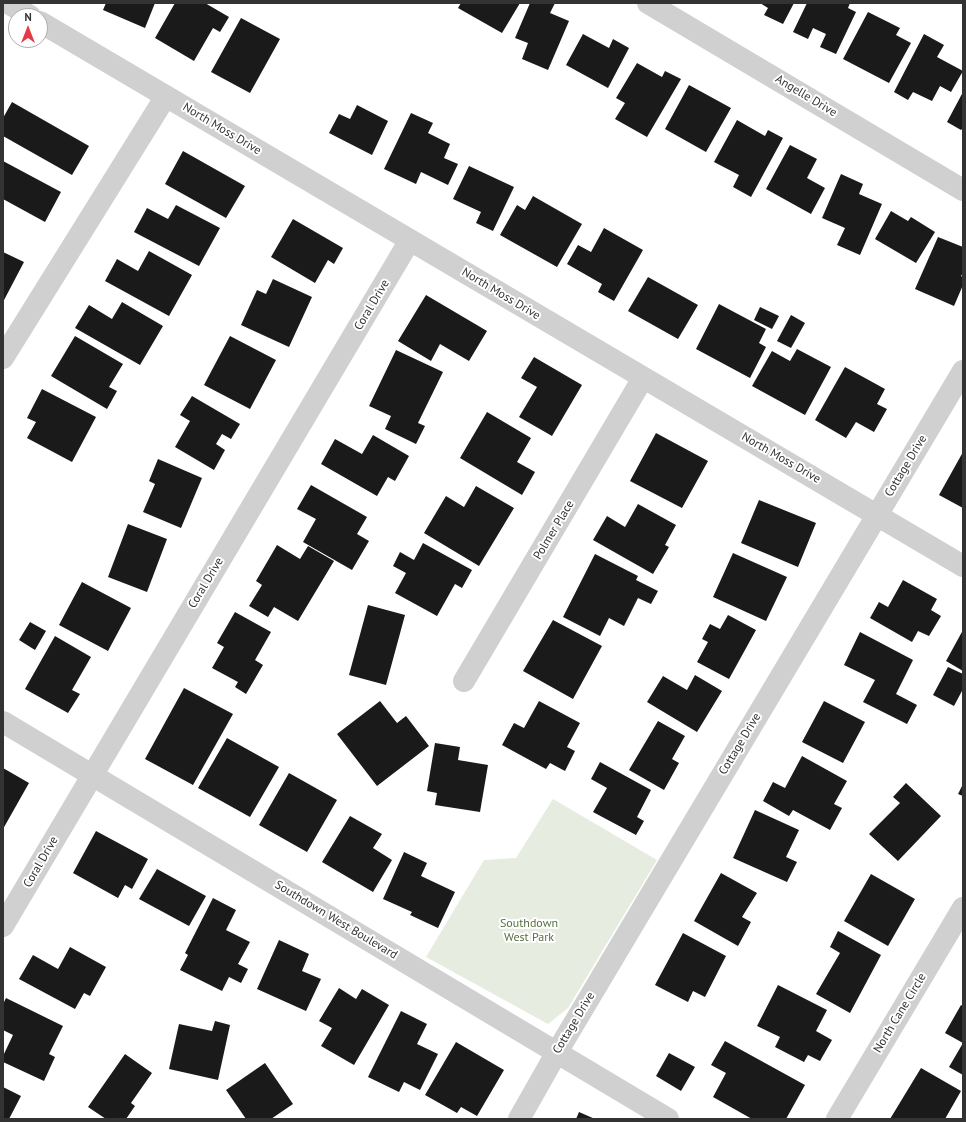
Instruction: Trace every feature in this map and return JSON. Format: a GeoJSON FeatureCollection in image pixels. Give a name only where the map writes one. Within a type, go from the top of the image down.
{"type":"FeatureCollection","features":[{"type":"Feature","properties":{"kind":"street","name":"Angelle Drive"},"geometry":{"type":"LineString","coordinates":[[648,3],[963,190]]}},
{"type":"Feature","properties":{"kind":"street","name":"North Moss Drive"},"geometry":{"type":"LineString","coordinates":[[48,27],[963,566]]}},
{"type":"Feature","properties":{"kind":"street"},"geometry":{"type":"LineString","coordinates":[[3,358],[166,96]]}},
{"type":"Feature","properties":{"kind":"street","name":"Coral Drive"},"geometry":{"type":"LineString","coordinates":[[3,926],[410,240]]}},
{"type":"Feature","properties":{"kind":"street","name":"Cottage Drive"},"geometry":{"type":"LineString","coordinates":[[519,1119],[557,1052],[963,371]]}},
{"type":"Feature","properties":{"kind":"street","name":"Polmer Place"},"geometry":{"type":"LineString","coordinates":[[464,681],[643,378]]}},
{"type":"Feature","properties":{"kind":"street","name":"Southdown West Boulevard"},"geometry":{"type":"LineString","coordinates":[[3,722],[668,1119]]}},
{"type":"Feature","properties":{"kind":"street","name":"North Cane Circle"},"geometry":{"type":"LineString","coordinates":[[837,1119],[963,908]]}},
{"type":"Feature","properties":{"kind":"green space","name":"Southdown West Park"},"geometry":{"type":"Polygon","coordinates":[[[553,799],[657,860],[568,1008],[548,1024],[426,957],[484,860],[516,858],[553,799]]]}},
{"type":"Feature","properties":{"kind":"building"},"geometry":{"type":"Polygon","coordinates":[[[106,3],[155,3],[145,28],[103,10],[106,3]]]}},
{"type":"Feature","properties":{"kind":"building"},"geometry":{"type":"Polygon","coordinates":[[[175,3],[205,3],[229,17],[220,32],[213,28],[194,61],[155,38],[175,3]]]}},
{"type":"Feature","properties":{"kind":"building"},"geometry":{"type":"Polygon","coordinates":[[[461,3],[520,3],[502,33],[458,8],[461,3]]]}},
{"type":"Feature","properties":{"kind":"building"},"geometry":{"type":"Polygon","coordinates":[[[530,3],[555,3],[550,13],[569,21],[548,70],[522,59],[528,43],[515,38],[530,3]]]}},
{"type":"Feature","properties":{"kind":"building"},"geometry":{"type":"Polygon","coordinates":[[[760,3],[794,3],[783,24],[764,15],[768,8],[760,3]]]}},
{"type":"Feature","properties":{"kind":"building"},"geometry":{"type":"Polygon","coordinates":[[[807,3],[850,3],[848,8],[856,12],[836,54],[820,47],[826,34],[813,28],[808,39],[793,32],[807,3]]]}},
{"type":"Feature","properties":{"kind":"building"},"geometry":{"type":"Polygon","coordinates":[[[868,12],[900,28],[896,35],[911,43],[889,83],[843,59],[868,12]]]}},
{"type":"Feature","properties":{"kind":"building"},"geometry":{"type":"Polygon","coordinates":[[[241,18],[280,39],[250,93],[211,72],[241,18]]]}},
{"type":"Feature","properties":{"kind":"building"},"geometry":{"type":"Polygon","coordinates":[[[583,34],[609,48],[613,39],[629,48],[608,88],[566,65],[583,34]]]}},
{"type":"Feature","properties":{"kind":"building"},"geometry":{"type":"Polygon","coordinates":[[[924,34],[944,45],[937,57],[963,71],[951,92],[940,86],[932,101],[913,92],[908,100],[894,92],[924,34]]]}},
{"type":"Feature","properties":{"kind":"building"},"geometry":{"type":"Polygon","coordinates":[[[637,63],[662,77],[665,71],[681,79],[647,137],[615,119],[625,103],[616,98],[637,63]]]}},
{"type":"Feature","properties":{"kind":"building"},"geometry":{"type":"Polygon","coordinates":[[[689,85],[731,108],[706,152],[665,129],[689,85]]]}},
{"type":"Feature","properties":{"kind":"building"},"geometry":{"type":"Polygon","coordinates":[[[963,92],[963,128],[961,130],[947,122],[963,92]]]}},
{"type":"Feature","properties":{"kind":"building"},"geometry":{"type":"Polygon","coordinates":[[[12,102],[89,146],[72,175],[3,136],[3,118],[12,102]]]}},
{"type":"Feature","properties":{"kind":"building"},"geometry":{"type":"Polygon","coordinates":[[[357,105],[388,121],[372,155],[329,133],[339,114],[350,119],[357,105]]]}},
{"type":"Feature","properties":{"kind":"building"},"geometry":{"type":"Polygon","coordinates":[[[411,113],[433,123],[428,133],[450,144],[444,158],[458,164],[448,185],[421,172],[416,184],[384,169],[411,113]]]}},
{"type":"Feature","properties":{"kind":"building"},"geometry":{"type":"Polygon","coordinates":[[[737,120],[765,136],[768,130],[783,138],[751,197],[733,187],[739,175],[714,162],[737,120]]]}},
{"type":"Feature","properties":{"kind":"building"},"geometry":{"type":"Polygon","coordinates":[[[790,145],[817,159],[807,178],[825,188],[811,214],[766,189],[790,145]]]}},
{"type":"Feature","properties":{"kind":"building"},"geometry":{"type":"Polygon","coordinates":[[[183,151],[245,186],[226,218],[165,184],[183,151]]]}},
{"type":"Feature","properties":{"kind":"building"},"geometry":{"type":"Polygon","coordinates":[[[3,161],[61,192],[45,222],[3,199],[3,161]]]}},
{"type":"Feature","properties":{"kind":"building"},"geometry":{"type":"Polygon","coordinates":[[[469,166],[514,187],[493,231],[476,223],[481,212],[453,199],[469,166]]]}},
{"type":"Feature","properties":{"kind":"building"},"geometry":{"type":"Polygon","coordinates":[[[841,174],[863,184],[859,194],[882,204],[860,255],[837,245],[845,228],[822,218],[841,174]]]}},
{"type":"Feature","properties":{"kind":"building"},"geometry":{"type":"Polygon","coordinates":[[[533,196],[582,224],[557,267],[500,235],[517,205],[525,210],[533,196]]]}},
{"type":"Feature","properties":{"kind":"building"},"geometry":{"type":"Polygon","coordinates":[[[176,205],[220,228],[199,266],[134,232],[147,208],[168,219],[176,205]]]}},
{"type":"Feature","properties":{"kind":"building"},"geometry":{"type":"Polygon","coordinates":[[[891,211],[908,221],[911,217],[935,232],[916,263],[875,239],[891,211]]]}},
{"type":"Feature","properties":{"kind":"building"},"geometry":{"type":"Polygon","coordinates":[[[293,219],[343,248],[334,264],[328,260],[315,283],[271,257],[293,219]]]}},
{"type":"Feature","properties":{"kind":"building"},"geometry":{"type":"Polygon","coordinates":[[[604,228],[643,250],[614,301],[598,292],[602,284],[567,264],[578,245],[591,252],[604,228]]]}},
{"type":"Feature","properties":{"kind":"building"},"geometry":{"type":"Polygon","coordinates":[[[938,237],[963,247],[963,273],[961,276],[963,277],[963,285],[954,306],[915,289],[938,237]]]}},
{"type":"Feature","properties":{"kind":"building"},"geometry":{"type":"Polygon","coordinates":[[[149,251],[192,275],[169,316],[105,281],[117,259],[138,271],[149,251]]]}},
{"type":"Feature","properties":{"kind":"building"},"geometry":{"type":"Polygon","coordinates":[[[3,252],[24,262],[3,302],[3,252]]]}},
{"type":"Feature","properties":{"kind":"building"},"geometry":{"type":"Polygon","coordinates":[[[648,277],[698,305],[678,339],[628,311],[648,277]]]}},
{"type":"Feature","properties":{"kind":"building"},"geometry":{"type":"Polygon","coordinates":[[[273,279],[312,297],[289,347],[241,325],[257,290],[266,294],[273,279]]]}},
{"type":"Feature","properties":{"kind":"building"},"geometry":{"type":"Polygon","coordinates":[[[426,295],[487,331],[469,361],[440,344],[431,361],[398,341],[426,295]]]}},
{"type":"Feature","properties":{"kind":"building"},"geometry":{"type":"Polygon","coordinates":[[[122,302],[163,326],[140,365],[75,328],[89,305],[112,319],[122,302]]]}},
{"type":"Feature","properties":{"kind":"building"},"geometry":{"type":"Polygon","coordinates":[[[719,304],[766,329],[759,343],[766,347],[750,378],[696,349],[719,304]]]}},
{"type":"Feature","properties":{"kind":"building"},"geometry":{"type":"Polygon","coordinates":[[[760,307],[779,316],[772,329],[754,320],[760,307]]]}},
{"type":"Feature","properties":{"kind":"building"},"geometry":{"type":"Polygon","coordinates":[[[791,315],[805,323],[791,348],[777,341],[791,315]]]}},
{"type":"Feature","properties":{"kind":"building"},"geometry":{"type":"Polygon","coordinates":[[[75,336],[123,364],[109,387],[117,391],[107,409],[51,376],[75,336]]]}},
{"type":"Feature","properties":{"kind":"building"},"geometry":{"type":"Polygon","coordinates":[[[230,336],[276,360],[250,409],[204,385],[230,336]]]}},
{"type":"Feature","properties":{"kind":"building"},"geometry":{"type":"Polygon","coordinates":[[[797,349],[831,367],[805,415],[752,386],[772,351],[790,361],[797,349]]]}},
{"type":"Feature","properties":{"kind":"building"},"geometry":{"type":"Polygon","coordinates":[[[396,350],[443,372],[418,423],[425,426],[416,444],[385,429],[391,416],[369,406],[396,350]]]}},
{"type":"Feature","properties":{"kind":"building"},"geometry":{"type":"Polygon","coordinates":[[[534,357],[582,385],[552,436],[519,417],[537,387],[521,378],[534,357]]]}},
{"type":"Feature","properties":{"kind":"building"},"geometry":{"type":"Polygon","coordinates":[[[845,367],[885,389],[877,404],[887,409],[874,432],[856,422],[846,438],[815,420],[845,367]]]}},
{"type":"Feature","properties":{"kind":"building"},"geometry":{"type":"Polygon","coordinates":[[[42,389],[96,417],[72,462],[27,438],[36,422],[27,418],[42,389]]]}},
{"type":"Feature","properties":{"kind":"building"},"geometry":{"type":"Polygon","coordinates":[[[192,396],[240,424],[231,439],[222,434],[216,444],[225,450],[214,470],[175,447],[190,421],[180,415],[192,396]]]}},
{"type":"Feature","properties":{"kind":"building"},"geometry":{"type":"Polygon","coordinates":[[[487,412],[531,438],[517,462],[535,472],[522,495],[460,458],[487,412]]]}},
{"type":"Feature","properties":{"kind":"building"},"geometry":{"type":"Polygon","coordinates":[[[656,433],[708,461],[682,508],[630,481],[656,433]]]}},
{"type":"Feature","properties":{"kind":"building"},"geometry":{"type":"Polygon","coordinates":[[[373,435],[409,456],[395,481],[388,477],[377,496],[321,464],[335,439],[362,454],[373,435]]]}},
{"type":"Feature","properties":{"kind":"building"},"geometry":{"type":"Polygon","coordinates":[[[963,452],[963,508],[939,495],[963,452]]]}},
{"type":"Feature","properties":{"kind":"building"},"geometry":{"type":"Polygon","coordinates":[[[158,459],[202,478],[181,528],[143,512],[155,484],[149,481],[158,459]]]}},
{"type":"Feature","properties":{"kind":"building"},"geometry":{"type":"Polygon","coordinates":[[[311,485],[367,517],[357,534],[369,541],[352,570],[303,542],[316,519],[297,509],[311,485]]]}},
{"type":"Feature","properties":{"kind":"building"},"geometry":{"type":"Polygon","coordinates":[[[476,486],[514,508],[479,566],[424,533],[446,496],[464,507],[476,486]]]}},
{"type":"Feature","properties":{"kind":"building"},"geometry":{"type":"Polygon","coordinates":[[[759,500],[816,523],[798,567],[741,543],[759,500]]]}},
{"type":"Feature","properties":{"kind":"building"},"geometry":{"type":"Polygon","coordinates":[[[638,504],[676,525],[665,545],[669,547],[653,574],[593,540],[607,516],[625,527],[638,504]]]}},
{"type":"Feature","properties":{"kind":"building"},"geometry":{"type":"Polygon","coordinates":[[[128,524],[167,539],[147,592],[108,577],[128,524]]]}},
{"type":"Feature","properties":{"kind":"building"},"geometry":{"type":"Polygon","coordinates":[[[423,543],[472,570],[462,588],[455,584],[437,616],[395,593],[406,573],[393,566],[400,552],[414,560],[423,543]]]}},
{"type":"Feature","properties":{"kind":"building"},"geometry":{"type":"Polygon","coordinates":[[[277,545],[300,559],[308,546],[334,561],[298,621],[274,607],[268,617],[249,606],[262,585],[256,581],[277,545]]]}},
{"type":"Feature","properties":{"kind":"building"},"geometry":{"type":"Polygon","coordinates":[[[733,553],[787,577],[766,621],[713,597],[733,553]]]}},
{"type":"Feature","properties":{"kind":"building"},"geometry":{"type":"Polygon","coordinates":[[[595,554],[638,576],[636,580],[658,591],[651,604],[638,598],[624,626],[609,618],[600,636],[563,617],[595,554]]]}},
{"type":"Feature","properties":{"kind":"building"},"geometry":{"type":"Polygon","coordinates":[[[903,580],[937,599],[931,610],[941,616],[929,636],[918,631],[912,642],[870,618],[879,602],[888,607],[903,580]]]}},
{"type":"Feature","properties":{"kind":"building"},"geometry":{"type":"Polygon","coordinates":[[[82,582],[131,608],[108,651],[59,625],[82,582]]]}},
{"type":"Feature","properties":{"kind":"building"},"geometry":{"type":"Polygon","coordinates":[[[368,605],[405,615],[386,685],[349,675],[368,605]]]}},
{"type":"Feature","properties":{"kind":"building"},"geometry":{"type":"Polygon","coordinates":[[[235,612],[271,632],[255,660],[263,665],[246,694],[235,687],[238,682],[212,668],[224,647],[217,643],[235,612]]]}},
{"type":"Feature","properties":{"kind":"building"},"geometry":{"type":"Polygon","coordinates":[[[728,615],[756,630],[729,679],[697,662],[708,642],[702,639],[710,624],[720,629],[728,615]]]}},
{"type":"Feature","properties":{"kind":"building"},"geometry":{"type":"Polygon","coordinates":[[[553,620],[602,646],[573,699],[523,671],[553,620]]]}},
{"type":"Feature","properties":{"kind":"building"},"geometry":{"type":"Polygon","coordinates":[[[30,622],[46,631],[35,650],[19,640],[30,622]]]}},
{"type":"Feature","properties":{"kind":"building"},"geometry":{"type":"Polygon","coordinates":[[[963,630],[963,671],[946,661],[963,630]]]}},
{"type":"Feature","properties":{"kind":"building"},"geometry":{"type":"Polygon","coordinates":[[[860,632],[913,660],[896,694],[917,705],[907,724],[863,702],[875,680],[844,665],[860,632]]]}},
{"type":"Feature","properties":{"kind":"building"},"geometry":{"type":"Polygon","coordinates":[[[55,636],[91,657],[72,690],[80,694],[68,713],[25,689],[55,636]]]}},
{"type":"Feature","properties":{"kind":"building"},"geometry":{"type":"Polygon","coordinates":[[[948,667],[963,674],[963,689],[954,706],[933,695],[948,667]]]}},
{"type":"Feature","properties":{"kind":"building"},"geometry":{"type":"Polygon","coordinates":[[[695,675],[722,691],[697,732],[647,702],[663,676],[687,690],[695,675]]]}},
{"type":"Feature","properties":{"kind":"building"},"geometry":{"type":"Polygon","coordinates":[[[184,688],[233,714],[193,785],[145,759],[184,688]]]}},
{"type":"Feature","properties":{"kind":"building"},"geometry":{"type":"Polygon","coordinates":[[[380,701],[397,723],[406,716],[429,746],[377,786],[337,734],[380,701]]]}},
{"type":"Feature","properties":{"kind":"building"},"geometry":{"type":"Polygon","coordinates":[[[539,701],[580,723],[567,747],[575,751],[565,771],[550,763],[546,769],[502,745],[514,723],[524,728],[539,701]]]}},
{"type":"Feature","properties":{"kind":"building"},"geometry":{"type":"Polygon","coordinates":[[[824,701],[865,722],[843,763],[802,742],[824,701]]]}},
{"type":"Feature","properties":{"kind":"building"},"geometry":{"type":"Polygon","coordinates":[[[658,721],[685,736],[672,759],[679,763],[664,790],[629,770],[658,721]]]}},
{"type":"Feature","properties":{"kind":"building"},"geometry":{"type":"Polygon","coordinates":[[[227,738],[279,767],[250,817],[198,788],[227,738]]]}},
{"type":"Feature","properties":{"kind":"building"},"geometry":{"type":"Polygon","coordinates":[[[435,743],[460,747],[458,760],[488,765],[480,812],[435,805],[437,793],[427,791],[435,743]]]}},
{"type":"Feature","properties":{"kind":"building"},"geometry":{"type":"Polygon","coordinates":[[[802,756],[847,781],[834,804],[842,808],[830,830],[793,810],[789,816],[763,801],[773,782],[785,788],[802,756]]]}},
{"type":"Feature","properties":{"kind":"building"},"geometry":{"type":"Polygon","coordinates":[[[600,762],[651,790],[637,817],[644,821],[636,835],[593,812],[607,788],[591,779],[600,762]]]}},
{"type":"Feature","properties":{"kind":"building"},"geometry":{"type":"Polygon","coordinates":[[[3,768],[29,783],[3,829],[3,768]]]}},
{"type":"Feature","properties":{"kind":"building"},"geometry":{"type":"Polygon","coordinates":[[[289,773],[337,800],[307,852],[259,825],[289,773]]]}},
{"type":"Feature","properties":{"kind":"building"},"geometry":{"type":"Polygon","coordinates":[[[906,783],[941,816],[898,861],[869,834],[900,803],[893,797],[906,783]]]}},
{"type":"Feature","properties":{"kind":"building"},"geometry":{"type":"Polygon","coordinates":[[[963,784],[963,796],[958,794],[963,784]]]}},
{"type":"Feature","properties":{"kind":"building"},"geometry":{"type":"Polygon","coordinates":[[[755,810],[799,830],[786,857],[797,862],[787,882],[733,858],[755,810]]]}},
{"type":"Feature","properties":{"kind":"building"},"geometry":{"type":"Polygon","coordinates":[[[350,816],[382,834],[373,848],[392,860],[373,892],[322,862],[350,816]]]}},
{"type":"Feature","properties":{"kind":"building"},"geometry":{"type":"Polygon","coordinates":[[[96,831],[148,859],[132,889],[125,885],[118,898],[73,873],[96,831]]]}},
{"type":"Feature","properties":{"kind":"building"},"geometry":{"type":"Polygon","coordinates":[[[404,852],[427,863],[421,876],[455,892],[438,928],[410,915],[412,912],[383,899],[404,852]]]}},
{"type":"Feature","properties":{"kind":"building"},"geometry":{"type":"Polygon","coordinates":[[[157,869],[206,896],[189,926],[139,899],[157,869]]]}},
{"type":"Feature","properties":{"kind":"building"},"geometry":{"type":"Polygon","coordinates":[[[721,873],[757,893],[742,917],[751,922],[738,946],[694,921],[721,873]]]}},
{"type":"Feature","properties":{"kind":"building"},"geometry":{"type":"Polygon","coordinates":[[[871,874],[915,899],[888,946],[844,921],[871,874]]]}},
{"type":"Feature","properties":{"kind":"building"},"geometry":{"type":"Polygon","coordinates":[[[213,898],[236,910],[226,930],[250,942],[238,964],[248,969],[241,983],[229,977],[222,991],[180,970],[188,955],[185,953],[213,898]]]}},
{"type":"Feature","properties":{"kind":"building"},"geometry":{"type":"Polygon","coordinates":[[[838,931],[881,955],[850,1013],[816,994],[840,953],[830,947],[838,931]]]}},
{"type":"Feature","properties":{"kind":"building"},"geometry":{"type":"Polygon","coordinates":[[[683,933],[726,956],[705,997],[693,991],[688,1002],[655,985],[683,933]]]}},
{"type":"Feature","properties":{"kind":"building"},"geometry":{"type":"Polygon","coordinates":[[[279,940],[309,954],[302,971],[321,979],[306,1011],[257,989],[279,940]]]}},
{"type":"Feature","properties":{"kind":"building"},"geometry":{"type":"Polygon","coordinates":[[[70,947],[106,967],[90,996],[84,993],[75,1009],[19,979],[33,955],[58,969],[70,947]]]}},
{"type":"Feature","properties":{"kind":"building"},"geometry":{"type":"Polygon","coordinates":[[[778,985],[827,1010],[816,1031],[832,1040],[820,1061],[808,1055],[804,1062],[775,1047],[780,1037],[757,1026],[778,985]]]}},
{"type":"Feature","properties":{"kind":"building"},"geometry":{"type":"Polygon","coordinates":[[[339,988],[356,999],[362,989],[389,1005],[354,1065],[321,1046],[332,1028],[319,1021],[339,988]]]}},
{"type":"Feature","properties":{"kind":"building"},"geometry":{"type":"Polygon","coordinates":[[[6,998],[63,1026],[49,1054],[55,1057],[44,1081],[3,1062],[3,1056],[13,1035],[3,1030],[3,1004],[6,998]]]}},
{"type":"Feature","properties":{"kind":"building"},"geometry":{"type":"Polygon","coordinates":[[[961,1005],[963,1006],[963,1043],[945,1033],[961,1005]]]}},
{"type":"Feature","properties":{"kind":"building"},"geometry":{"type":"Polygon","coordinates":[[[401,1011],[427,1024],[417,1044],[438,1054],[420,1090],[404,1082],[399,1092],[368,1077],[401,1011]]]}},
{"type":"Feature","properties":{"kind":"building"},"geometry":{"type":"Polygon","coordinates":[[[215,1021],[230,1025],[218,1080],[169,1069],[179,1024],[212,1031],[215,1021]]]}},
{"type":"Feature","properties":{"kind":"building"},"geometry":{"type":"Polygon","coordinates":[[[725,1041],[805,1085],[786,1119],[752,1119],[713,1097],[726,1073],[711,1065],[725,1041]]]}},
{"type":"Feature","properties":{"kind":"building"},"geometry":{"type":"Polygon","coordinates":[[[456,1042],[504,1070],[477,1116],[461,1107],[457,1113],[425,1095],[456,1042]]]}},
{"type":"Feature","properties":{"kind":"building"},"geometry":{"type":"Polygon","coordinates":[[[963,1043],[963,1075],[949,1067],[963,1043]]]}},
{"type":"Feature","properties":{"kind":"building"},"geometry":{"type":"Polygon","coordinates":[[[669,1053],[695,1067],[681,1091],[656,1076],[669,1053]]]}},
{"type":"Feature","properties":{"kind":"building"},"geometry":{"type":"Polygon","coordinates":[[[125,1054],[152,1073],[131,1103],[135,1106],[126,1119],[106,1119],[88,1107],[125,1054]]]}},
{"type":"Feature","properties":{"kind":"building"},"geometry":{"type":"Polygon","coordinates":[[[265,1063],[293,1104],[271,1119],[246,1119],[226,1090],[265,1063]]]}},
{"type":"Feature","properties":{"kind":"building"},"geometry":{"type":"Polygon","coordinates":[[[921,1068],[961,1091],[945,1119],[890,1119],[921,1068]]]}},
{"type":"Feature","properties":{"kind":"building"},"geometry":{"type":"Polygon","coordinates":[[[3,1087],[21,1096],[9,1119],[3,1119],[3,1087]]]}},
{"type":"Feature","properties":{"kind":"building"},"geometry":{"type":"Polygon","coordinates":[[[579,1112],[595,1119],[576,1119],[579,1112]]]}}]}
